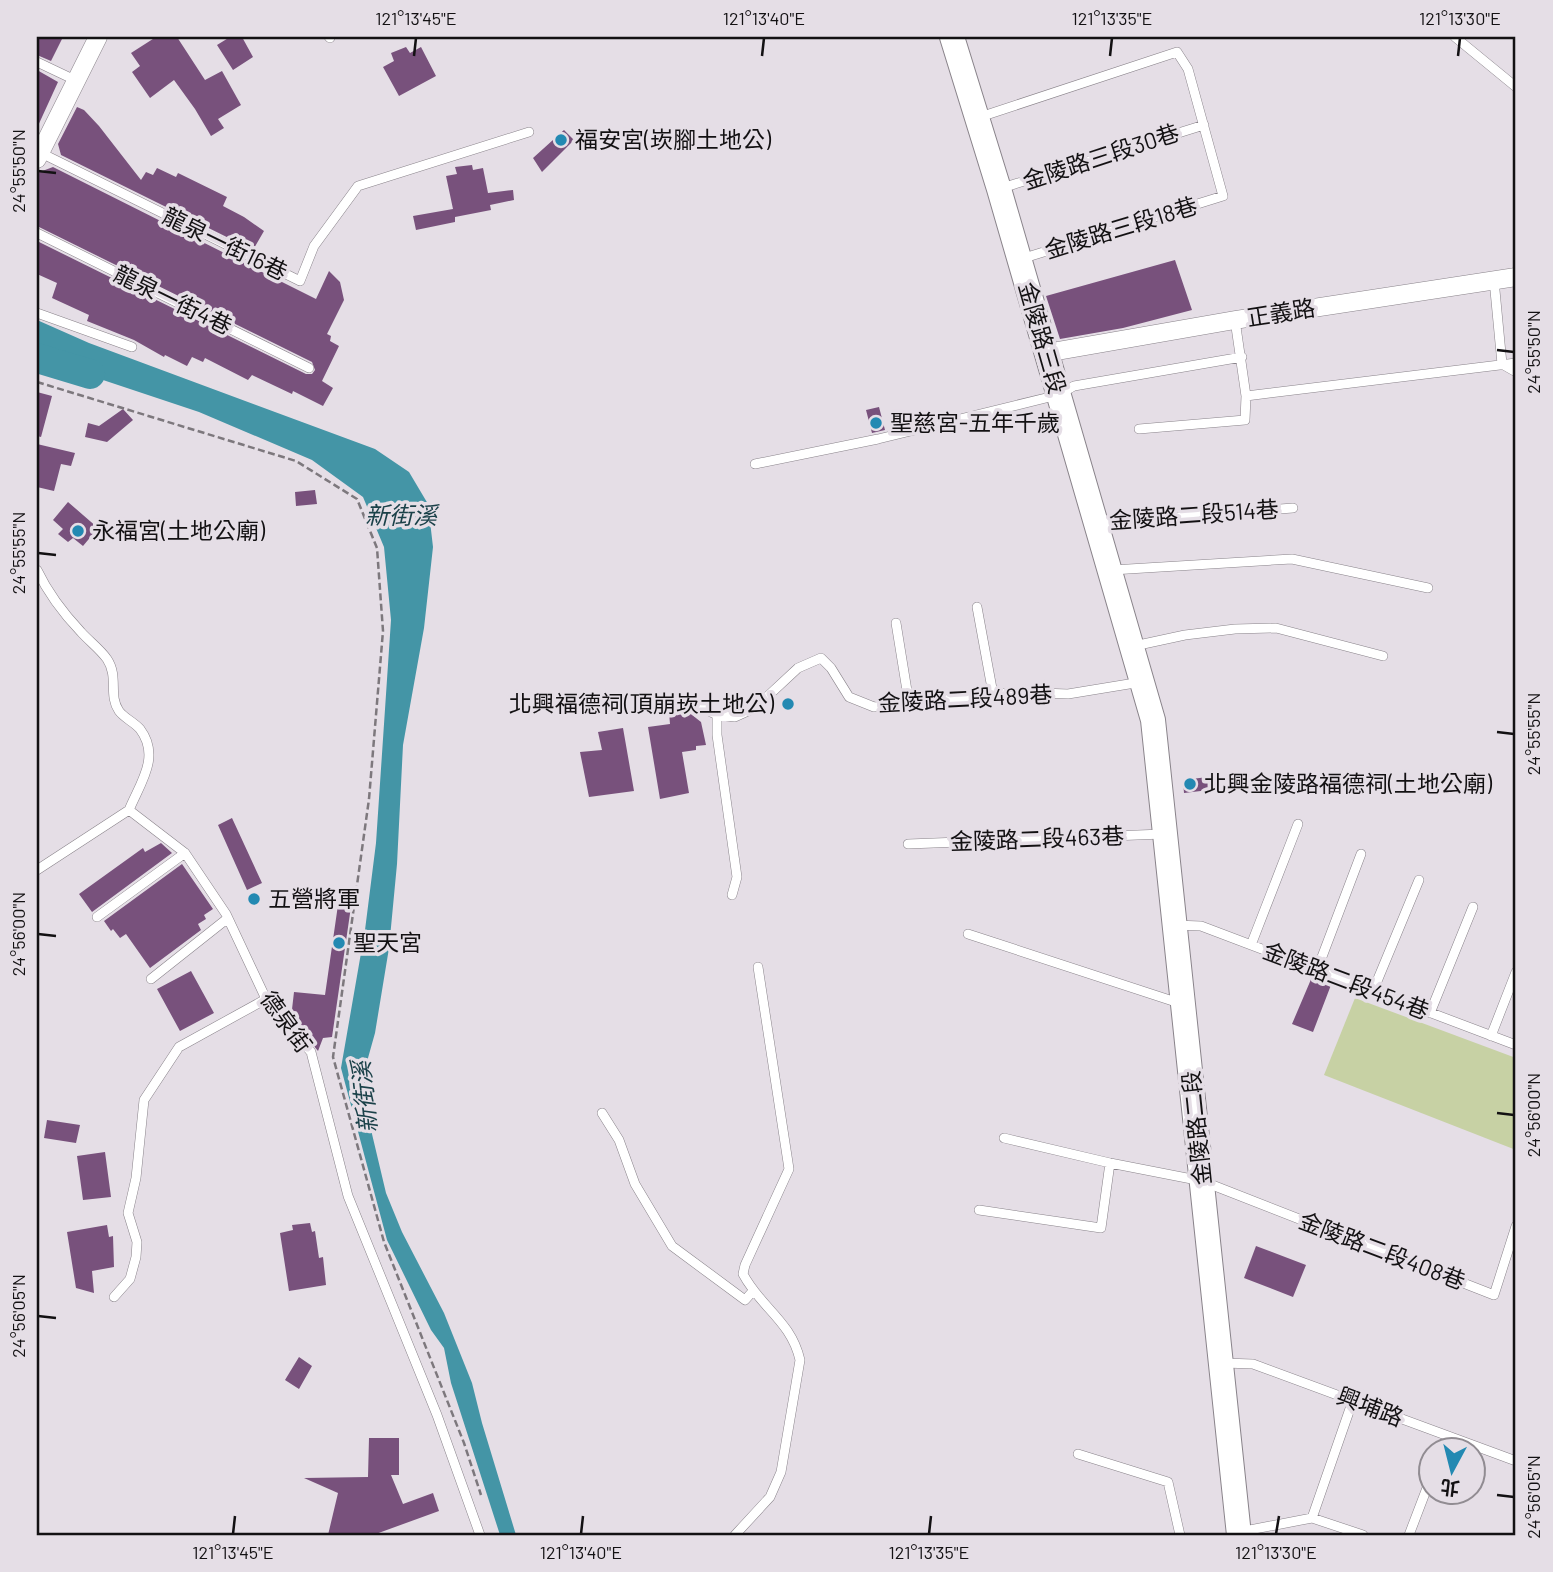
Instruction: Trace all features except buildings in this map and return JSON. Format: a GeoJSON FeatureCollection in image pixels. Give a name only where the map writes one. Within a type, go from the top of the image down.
{"type":"FeatureCollection","features":[{"type":"Feature","properties":{"kind":"main road","name":"金陵路三段"},"geometry":{"type":"LineString","coordinates":[[952,37],[1020,260],[1153,720]]}},
{"type":"Feature","properties":{"kind":"main road","name":"金陵路二段"},"geometry":{"type":"LineString","coordinates":[[1153,720],[1222,1363],[1237,1534]]}},
{"type":"Feature","properties":{"kind":"street"},"geometry":{"type":"LineString","coordinates":[[38,154],[98,37]]}},
{"type":"Feature","properties":{"kind":"street","name":"正義路"},"geometry":{"type":"LineString","coordinates":[[1046,353],[1516,276]]}},
{"type":"Feature","properties":{"kind":"lane"},"geometry":{"type":"LineString","coordinates":[[1455,37],[1516,87]]}},
{"type":"Feature","properties":{"kind":"lane"},"geometry":{"type":"LineString","coordinates":[[977,118],[1177,52],[1188,69],[1203,125]]}},
{"type":"Feature","properties":{"kind":"lane"},"geometry":{"type":"LineString","coordinates":[[37,62],[77,81]]}},
{"type":"Feature","properties":{"kind":"lane","name":"金陵路三段30巷"},"geometry":{"type":"LineString","coordinates":[[999,189],[1203,125]]}},
{"type":"Feature","properties":{"kind":"lane","name":"金陵路三段18巷"},"geometry":{"type":"LineString","coordinates":[[1020,260],[1223,196],[1203,125]]}},
{"type":"Feature","properties":{"kind":"lane","name":"龍泉一街16巷"},"geometry":{"type":"LineString","coordinates":[[38,154],[300,281],[314,246],[358,186],[529,132]]}},
{"type":"Feature","properties":{"kind":"lane","name":"龍泉一街4巷"},"geometry":{"type":"LineString","coordinates":[[37,233],[309,368]]}},
{"type":"Feature","properties":{"kind":"lane"},"geometry":{"type":"LineString","coordinates":[[1494,280],[1502,364]]}},
{"type":"Feature","properties":{"kind":"lane"},"geometry":{"type":"LineString","coordinates":[[37,313],[132,347]]}},
{"type":"Feature","properties":{"kind":"lane"},"geometry":{"type":"LineString","coordinates":[[1139,429],[1245,420],[1246,396],[1235,320]]}},
{"type":"Feature","properties":{"kind":"lane"},"geometry":{"type":"LineString","coordinates":[[755,464],[878,439],[1058,395],[1074,386],[1242,357]]}},
{"type":"Feature","properties":{"kind":"lane"},"geometry":{"type":"LineString","coordinates":[[1246,396],[1516,363]]}},
{"type":"Feature","properties":{"kind":"lane"},"geometry":{"type":"LineString","coordinates":[[1502,364],[1516,372]]}},
{"type":"Feature","properties":{"kind":"lane","name":"金陵路二段514巷"},"geometry":{"type":"LineString","coordinates":[[1096,523],[1293,508]]}},
{"type":"Feature","properties":{"kind":"lane"},"geometry":{"type":"LineString","coordinates":[[1111,570],[1292,559],[1428,588]]}},
{"type":"Feature","properties":{"kind":"lane"},"geometry":{"type":"LineString","coordinates":[[37,570],[46,588],[73,624],[107,660],[115,676],[113,694],[119,710],[139,729],[146,743],[149,767],[129,810],[37,870]]}},
{"type":"Feature","properties":{"kind":"lane"},"geometry":{"type":"LineString","coordinates":[[977,607],[993,694]]}},
{"type":"Feature","properties":{"kind":"lane"},"geometry":{"type":"LineString","coordinates":[[896,623],[909,703]]}},
{"type":"Feature","properties":{"kind":"lane"},"geometry":{"type":"LineString","coordinates":[[1133,646],[1185,635],[1276,628],[1383,656]]}},
{"type":"Feature","properties":{"kind":"lane","name":"金陵路二段489巷"},"geometry":{"type":"LineString","coordinates":[[717,715],[734,717],[755,708],[798,668],[821,658],[831,668],[849,697],[874,707],[1015,692],[1068,694],[1143,682]]}},
{"type":"Feature","properties":{"kind":"lane"},"geometry":{"type":"LineString","coordinates":[[652,705],[695,704],[717,715],[717,735],[737,877],[732,895]]}},
{"type":"Feature","properties":{"kind":"lane","name":"德泉街"},"geometry":{"type":"LineString","coordinates":[[129,810],[186,853],[228,918],[266,999],[311,1052],[348,1196],[437,1415],[480,1535]]}},
{"type":"Feature","properties":{"kind":"lane"},"geometry":{"type":"LineString","coordinates":[[1251,945],[1298,824]]}},
{"type":"Feature","properties":{"kind":"lane","name":"金陵路二段463巷"},"geometry":{"type":"LineString","coordinates":[[908,844],[1165,834]]}},
{"type":"Feature","properties":{"kind":"lane"},"geometry":{"type":"LineString","coordinates":[[97,917],[186,853]]}},
{"type":"Feature","properties":{"kind":"lane"},"geometry":{"type":"LineString","coordinates":[[1317,970],[1361,855]]}},
{"type":"Feature","properties":{"kind":"lane"},"geometry":{"type":"LineString","coordinates":[[1373,991],[1419,880]]}},
{"type":"Feature","properties":{"kind":"lane"},"geometry":{"type":"LineString","coordinates":[[1430,1013],[1473,907]]}},
{"type":"Feature","properties":{"kind":"lane"},"geometry":{"type":"LineString","coordinates":[[151,979],[228,918]]}},
{"type":"Feature","properties":{"kind":"lane","name":"金陵路二段454巷"},"geometry":{"type":"LineString","coordinates":[[1173,925],[1201,926],[1516,1045]]}},
{"type":"Feature","properties":{"kind":"lane"},"geometry":{"type":"LineString","coordinates":[[968,934],[1183,1005]]}},
{"type":"Feature","properties":{"kind":"lane"},"geometry":{"type":"LineString","coordinates":[[735,1535],[771,1497],[781,1472],[800,1360],[789,1331],[753,1291],[743,1274],[789,1169],[758,967]]}},
{"type":"Feature","properties":{"kind":"lane"},"geometry":{"type":"LineString","coordinates":[[1491,1036],[1516,972]]}},
{"type":"Feature","properties":{"kind":"lane"},"geometry":{"type":"LineString","coordinates":[[114,1297],[130,1279],[136,1257],[136,1242],[128,1213],[136,1178],[144,1100],[179,1047],[266,999]]}},
{"type":"Feature","properties":{"kind":"lane"},"geometry":{"type":"LineString","coordinates":[[602,1113],[618,1140],[635,1184],[672,1246],[746,1300],[753,1291]]}},
{"type":"Feature","properties":{"kind":"lane"},"geometry":{"type":"LineString","coordinates":[[1004,1138],[1202,1181]]}},
{"type":"Feature","properties":{"kind":"lane"},"geometry":{"type":"LineString","coordinates":[[979,1210],[1101,1228],[1110,1163]]}},
{"type":"Feature","properties":{"kind":"lane","name":"金陵路二段408巷"},"geometry":{"type":"LineString","coordinates":[[1202,1181],[1494,1295],[1516,1226]]}},
{"type":"Feature","properties":{"kind":"lane","name":"興埔路"},"geometry":{"type":"LineString","coordinates":[[1222,1363],[1253,1364],[1447,1436]]}},
{"type":"Feature","properties":{"kind":"lane"},"geometry":{"type":"LineString","coordinates":[[1312,1518],[1353,1400]]}},
{"type":"Feature","properties":{"kind":"lane","name":"興埔路"},"geometry":{"type":"LineString","coordinates":[[1486,1450],[1516,1461]]}},
{"type":"Feature","properties":{"kind":"lane"},"geometry":{"type":"LineString","coordinates":[[1078,1454],[1168,1482],[1180,1535]]}},
{"type":"Feature","properties":{"kind":"lane"},"geometry":{"type":"LineString","coordinates":[[1409,1535],[1420,1506]]}},
{"type":"Feature","properties":{"kind":"lane"},"geometry":{"type":"LineString","coordinates":[[1237,1534],[1312,1518],[1363,1535]]}},
{"type":"Feature","properties":{"kind":"path"},"geometry":{"type":"LineString","coordinates":[[37,382],[296,461],[357,499],[377,548],[383,631],[369,799],[333,1057],[384,1242],[464,1443],[481,1496]]}},
{"type":"Feature","properties":{"kind":"green space"},"geometry":{"type":"Polygon","coordinates":[[[1355,998],[1516,1058],[1516,1150],[1324,1075],[1355,998]]]}},
{"type":"Feature","properties":{"kind":"water","name":"新街溪"},"geometry":{"type":"Polygon","coordinates":[[[37,320],[89,343],[375,449],[409,472],[428,504],[433,547],[424,628],[403,745],[397,864],[389,948],[375,1033],[368,1058],[366,1092],[372,1134],[386,1193],[402,1232],[444,1313],[472,1383],[516,1535],[500,1535],[451,1383],[444,1348],[431,1330],[387,1240],[341,1068],[365,930],[376,843],[391,620],[384,547],[363,497],[312,460],[199,412],[37,358],[37,320]]]}},
{"type":"Feature","properties":{"kind":"waterway","name":"新街溪"},"geometry":{"type":"LineString","coordinates":[[37,358],[90,374]]}},
{"type":"Feature","properties":{"kind":"place","name":"福安宮(崁腳土地公)"},"geometry":{"type":"Point","coordinates":[561,140]}},
{"type":"Feature","properties":{"kind":"place","name":"聖慈宮-五年千歲"},"geometry":{"type":"Point","coordinates":[876,423]}},
{"type":"Feature","properties":{"kind":"place","name":"永福宮(土地公廟)"},"geometry":{"type":"Point","coordinates":[78,531]}},
{"type":"Feature","properties":{"kind":"place","name":"北興福德祠(頂崩崁土地公)"},"geometry":{"type":"Point","coordinates":[788,704]}},
{"type":"Feature","properties":{"kind":"place","name":"北興金陵路福德祠(土地公廟)"},"geometry":{"type":"Point","coordinates":[1190,784]}},
{"type":"Feature","properties":{"kind":"place","name":"五營將軍"},"geometry":{"type":"Point","coordinates":[254,899]}},
{"type":"Feature","properties":{"kind":"place","name":"聖天宮"},"geometry":{"type":"Point","coordinates":[339,943]}}]}
